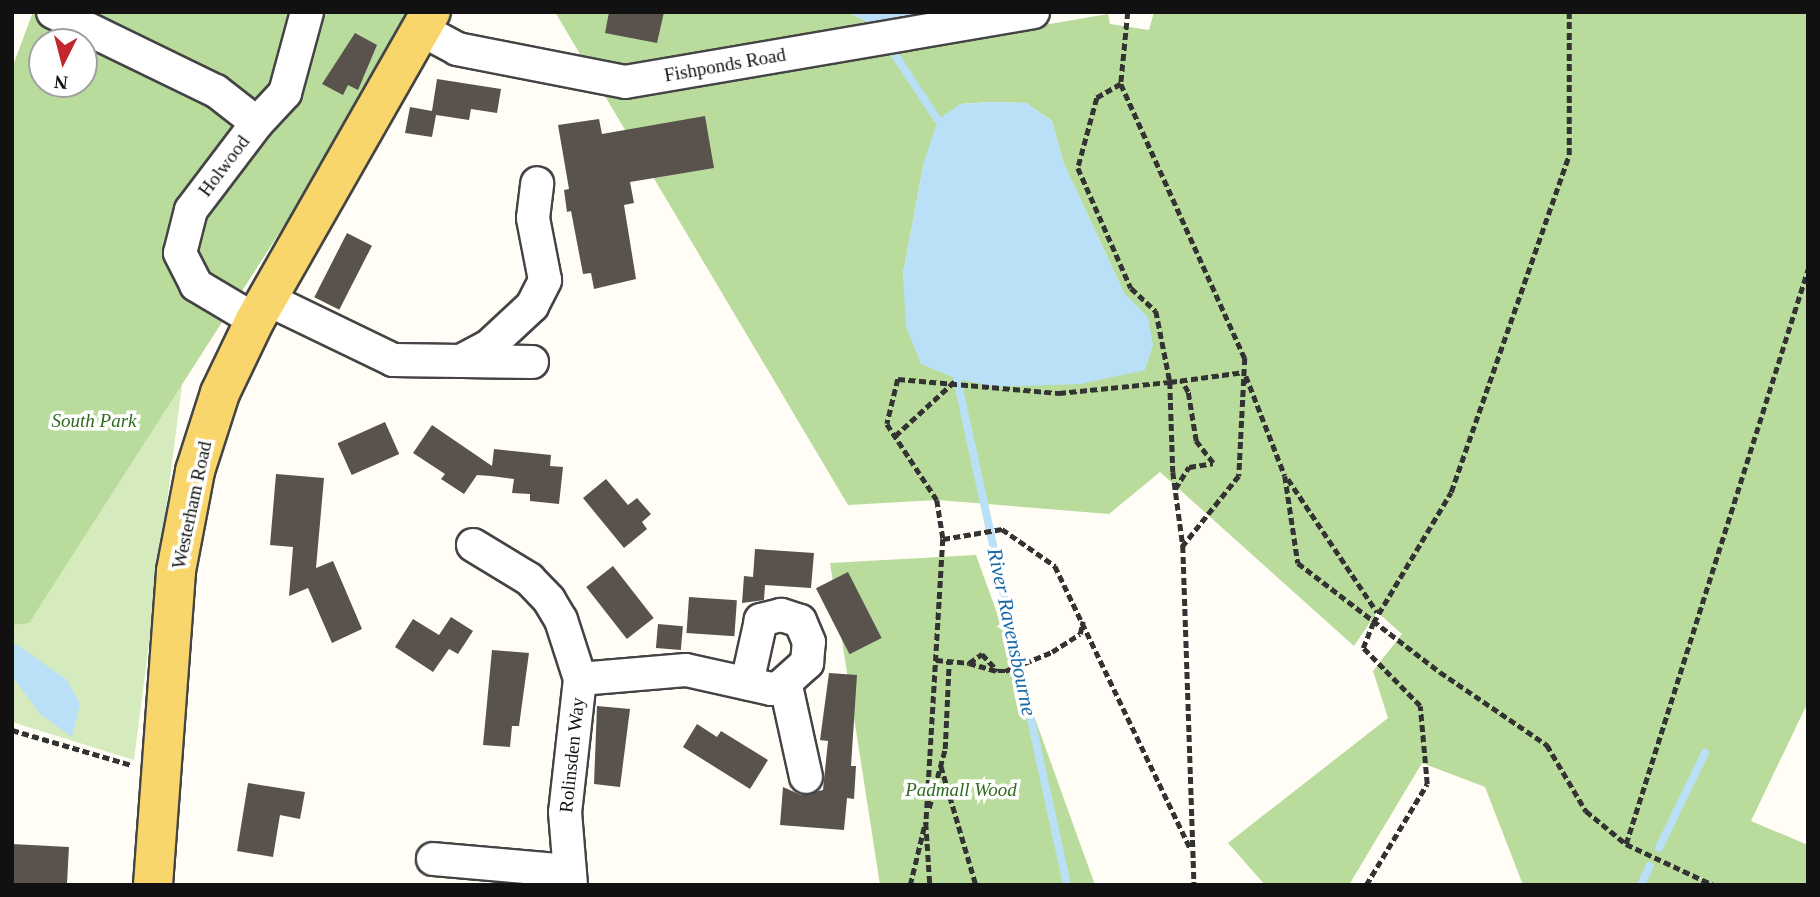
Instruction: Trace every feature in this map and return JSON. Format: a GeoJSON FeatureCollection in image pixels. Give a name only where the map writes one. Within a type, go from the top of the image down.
{"type":"FeatureCollection","features":[{"type":"Feature","properties":{"kind":"main road","name":"Westerham Road"},"geometry":{"type":"LineString","coordinates":[[153,885],[176,571],[195,471],[220,393],[261,310],[426,21]]}},
{"type":"Feature","properties":{"kind":"street","name":"Holwood"},"geometry":{"type":"LineString","coordinates":[[53,12],[204,85],[257,123],[191,210],[180,253],[196,285],[393,360],[532,362]]}},
{"type":"Feature","properties":{"kind":"street"},"geometry":{"type":"LineString","coordinates":[[257,123],[285,93],[307,12]]}},
{"type":"Feature","properties":{"kind":"street","name":"Fishponds Road"},"geometry":{"type":"LineString","coordinates":[[426,21],[457,49],[625,82],[1033,12]]}},
{"type":"Feature","properties":{"kind":"street"},"geometry":{"type":"LineString","coordinates":[[460,361],[489,346],[532,306],[545,280],[533,218],[537,183]]}},
{"type":"Feature","properties":{"kind":"street","name":"Rolinsden Way"},"geometry":{"type":"LineString","coordinates":[[473,545],[529,579],[549,600],[561,620],[580,678],[565,812],[570,878]]}},
{"type":"Feature","properties":{"kind":"street"},"geometry":{"type":"LineString","coordinates":[[580,678],[686,670],[768,686],[806,777]]}},
{"type":"Feature","properties":{"kind":"street"},"geometry":{"type":"LineString","coordinates":[[433,859],[570,878]]}},
{"type":"Feature","properties":{"kind":"path"},"geometry":{"type":"LineString","coordinates":[[1128,12],[1121,84],[1245,358],[1239,476],[1183,546]]}},
{"type":"Feature","properties":{"kind":"path"},"geometry":{"type":"LineString","coordinates":[[1366,885],[1427,784],[1420,706],[1363,648],[1373,623],[1451,492],[1569,155],[1569,12]]}},
{"type":"Feature","properties":{"kind":"path"},"geometry":{"type":"LineString","coordinates":[[1121,84],[1097,98],[1078,168],[1131,288],[1156,311],[1170,382],[1175,490],[1183,546],[1194,885]]}},
{"type":"Feature","properties":{"kind":"path"},"geometry":{"type":"LineString","coordinates":[[1626,844],[1808,269]]}},
{"type":"Feature","properties":{"kind":"path"},"geometry":{"type":"LineString","coordinates":[[930,885],[926,817],[943,539],[937,500],[887,424],[898,379],[1059,393],[1244,372]]}},
{"type":"Feature","properties":{"kind":"path"},"geometry":{"type":"LineString","coordinates":[[1244,372],[1285,476],[1377,612]]}},
{"type":"Feature","properties":{"kind":"path"},"geometry":{"type":"LineString","coordinates":[[895,436],[957,379]]}},
{"type":"Feature","properties":{"kind":"path"},"geometry":{"type":"LineString","coordinates":[[1175,490],[1189,467],[1213,463],[1196,441],[1188,392],[1181,380]]}},
{"type":"Feature","properties":{"kind":"path"},"geometry":{"type":"LineString","coordinates":[[1285,476],[1297,563],[1373,623],[1547,745],[1586,811],[1626,844],[1701,882],[1713,885]]}},
{"type":"Feature","properties":{"kind":"path"},"geometry":{"type":"LineString","coordinates":[[943,539],[1002,529],[1055,566],[1192,852]]}},
{"type":"Feature","properties":{"kind":"path"},"geometry":{"type":"LineString","coordinates":[[936,660],[969,663],[998,671],[1052,652],[1080,634],[1083,620]]}},
{"type":"Feature","properties":{"kind":"path"},"geometry":{"type":"LineString","coordinates":[[969,663],[982,654],[998,671]]}},
{"type":"Feature","properties":{"kind":"path"},"geometry":{"type":"LineString","coordinates":[[910,885],[941,765],[949,661]]}},
{"type":"Feature","properties":{"kind":"path"},"geometry":{"type":"LineString","coordinates":[[12,730],[161,773]]}},
{"type":"Feature","properties":{"kind":"path"},"geometry":{"type":"LineString","coordinates":[[941,765],[976,885]]}},
{"type":"Feature","properties":{"kind":"green space"},"geometry":{"type":"Polygon","coordinates":[[[33,12],[421,12],[29,623],[12,625],[12,68],[33,12]]]}},
{"type":"Feature","properties":{"kind":"green space"},"geometry":{"type":"Polygon","coordinates":[[[555,12],[847,12],[876,26],[881,53],[1108,14],[1110,24],[1149,30],[1154,12],[1808,12],[1808,702],[1751,821],[1808,845],[1808,885],[1523,885],[1485,787],[1422,763],[1349,885],[1265,885],[1228,843],[1388,718],[1373,671],[1402,634],[1377,612],[1354,646],[1160,472],[1109,514],[937,500],[848,505],[555,12]],[[1026,103],[960,104],[924,162],[903,274],[1124,293],[1063,162],[1052,121],[1026,103]]]}},
{"type":"Feature","properties":{"kind":"green space","name":"South Park"},"geometry":{"type":"Polygon","coordinates":[[[12,338],[188,338],[134,760],[12,722],[12,338]]]}},
{"type":"Feature","properties":{"kind":"green space","name":"Padmall Wood"},"geometry":{"type":"Polygon","coordinates":[[[976,555],[1095,885],[880,885],[830,563],[976,555]]]}},
{"type":"Feature","properties":{"kind":"water"},"geometry":{"type":"Polygon","coordinates":[[[847,12],[954,12],[876,26],[847,12]]]}},
{"type":"Feature","properties":{"kind":"water"},"geometry":{"type":"Polygon","coordinates":[[[1026,103],[1052,121],[1063,162],[1124,293],[1148,317],[1153,345],[1145,370],[1081,384],[996,387],[957,379],[921,364],[906,327],[903,274],[924,162],[938,120],[960,104],[1026,103]]]}},
{"type":"Feature","properties":{"kind":"water"},"geometry":{"type":"Polygon","coordinates":[[[12,641],[67,680],[80,704],[72,737],[41,715],[12,676],[12,641]]]}},
{"type":"Feature","properties":{"kind":"building"},"geometry":{"type":"Polygon","coordinates":[[[609,12],[664,12],[657,43],[605,33],[609,12]]]}},
{"type":"Feature","properties":{"kind":"building"},"geometry":{"type":"Polygon","coordinates":[[[355,33],[377,45],[358,90],[348,85],[343,95],[322,84],[355,33]]]}},
{"type":"Feature","properties":{"kind":"building"},"geometry":{"type":"Polygon","coordinates":[[[437,79],[501,89],[497,113],[471,109],[469,120],[436,115],[432,137],[405,133],[410,107],[432,111],[437,79]]]}},
{"type":"Feature","properties":{"kind":"building"},"geometry":{"type":"Polygon","coordinates":[[[705,116],[714,168],[630,182],[634,203],[624,205],[636,279],[594,289],[591,273],[583,274],[571,211],[567,212],[564,190],[569,189],[558,125],[599,119],[602,134],[705,116]]]}},
{"type":"Feature","properties":{"kind":"building"},"geometry":{"type":"Polygon","coordinates":[[[347,233],[372,246],[339,310],[314,297],[347,233]]]}},
{"type":"Feature","properties":{"kind":"building"},"geometry":{"type":"Polygon","coordinates":[[[385,422],[399,454],[352,475],[337,443],[385,422]]]}},
{"type":"Feature","properties":{"kind":"building"},"geometry":{"type":"Polygon","coordinates":[[[432,425],[492,466],[494,449],[551,455],[550,466],[563,467],[559,504],[530,501],[530,494],[512,493],[514,479],[491,476],[477,475],[464,494],[441,479],[445,474],[413,453],[432,425]]]}},
{"type":"Feature","properties":{"kind":"building"},"geometry":{"type":"Polygon","coordinates":[[[276,474],[324,478],[316,568],[333,561],[362,629],[332,643],[308,588],[289,596],[293,547],[270,545],[276,474]]]}},
{"type":"Feature","properties":{"kind":"building"},"geometry":{"type":"Polygon","coordinates":[[[606,479],[628,505],[637,498],[651,514],[642,522],[647,529],[624,548],[583,498],[606,479]]]}},
{"type":"Feature","properties":{"kind":"building"},"geometry":{"type":"Polygon","coordinates":[[[755,549],[814,553],[811,588],[765,585],[764,600],[742,603],[744,576],[753,577],[755,549]]]}},
{"type":"Feature","properties":{"kind":"building"},"geometry":{"type":"Polygon","coordinates":[[[613,566],[654,618],[627,639],[586,587],[613,566]]]}},
{"type":"Feature","properties":{"kind":"building"},"geometry":{"type":"Polygon","coordinates":[[[848,572],[882,638],[850,654],[816,588],[848,572]]]}},
{"type":"Feature","properties":{"kind":"building"},"geometry":{"type":"Polygon","coordinates":[[[689,597],[737,600],[734,636],[686,633],[689,597]]]}},
{"type":"Feature","properties":{"kind":"building"},"geometry":{"type":"Polygon","coordinates":[[[451,617],[473,631],[458,654],[449,649],[433,672],[395,647],[413,619],[439,635],[451,617]]]}},
{"type":"Feature","properties":{"kind":"building"},"geometry":{"type":"Polygon","coordinates":[[[658,624],[683,626],[681,650],[656,648],[658,624]]]}},
{"type":"Feature","properties":{"kind":"building"},"geometry":{"type":"Polygon","coordinates":[[[492,650],[529,653],[519,726],[512,726],[510,747],[483,745],[492,650]]]}},
{"type":"Feature","properties":{"kind":"building"},"geometry":{"type":"Polygon","coordinates":[[[829,673],[857,675],[851,766],[856,766],[854,799],[847,798],[844,830],[780,825],[783,787],[801,795],[823,790],[828,741],[820,740],[829,673]]]}},
{"type":"Feature","properties":{"kind":"building"},"geometry":{"type":"Polygon","coordinates":[[[597,706],[630,709],[620,787],[594,784],[597,706]]]}},
{"type":"Feature","properties":{"kind":"building"},"geometry":{"type":"Polygon","coordinates":[[[697,724],[717,737],[721,731],[768,760],[750,789],[683,747],[697,724]]]}},
{"type":"Feature","properties":{"kind":"building"},"geometry":{"type":"Polygon","coordinates":[[[248,783],[305,792],[300,819],[280,815],[273,857],[237,851],[248,783]]]}},
{"type":"Feature","properties":{"kind":"building"},"geometry":{"type":"Polygon","coordinates":[[[12,844],[69,847],[67,885],[12,885],[12,844]]]}},
{"type":"Feature","properties":{"kind":"waterway"},"geometry":{"type":"LineString","coordinates":[[887,43],[938,120]]}},
{"type":"Feature","properties":{"kind":"waterway","name":"River Ravensbourne"},"geometry":{"type":"LineString","coordinates":[[957,379],[1067,885]]}},
{"type":"Feature","properties":{"kind":"waterway"},"geometry":{"type":"LineString","coordinates":[[1659,848],[1705,753]]}},
{"type":"Feature","properties":{"kind":"waterway"},"geometry":{"type":"LineString","coordinates":[[1641,885],[1650,866]]}}]}
